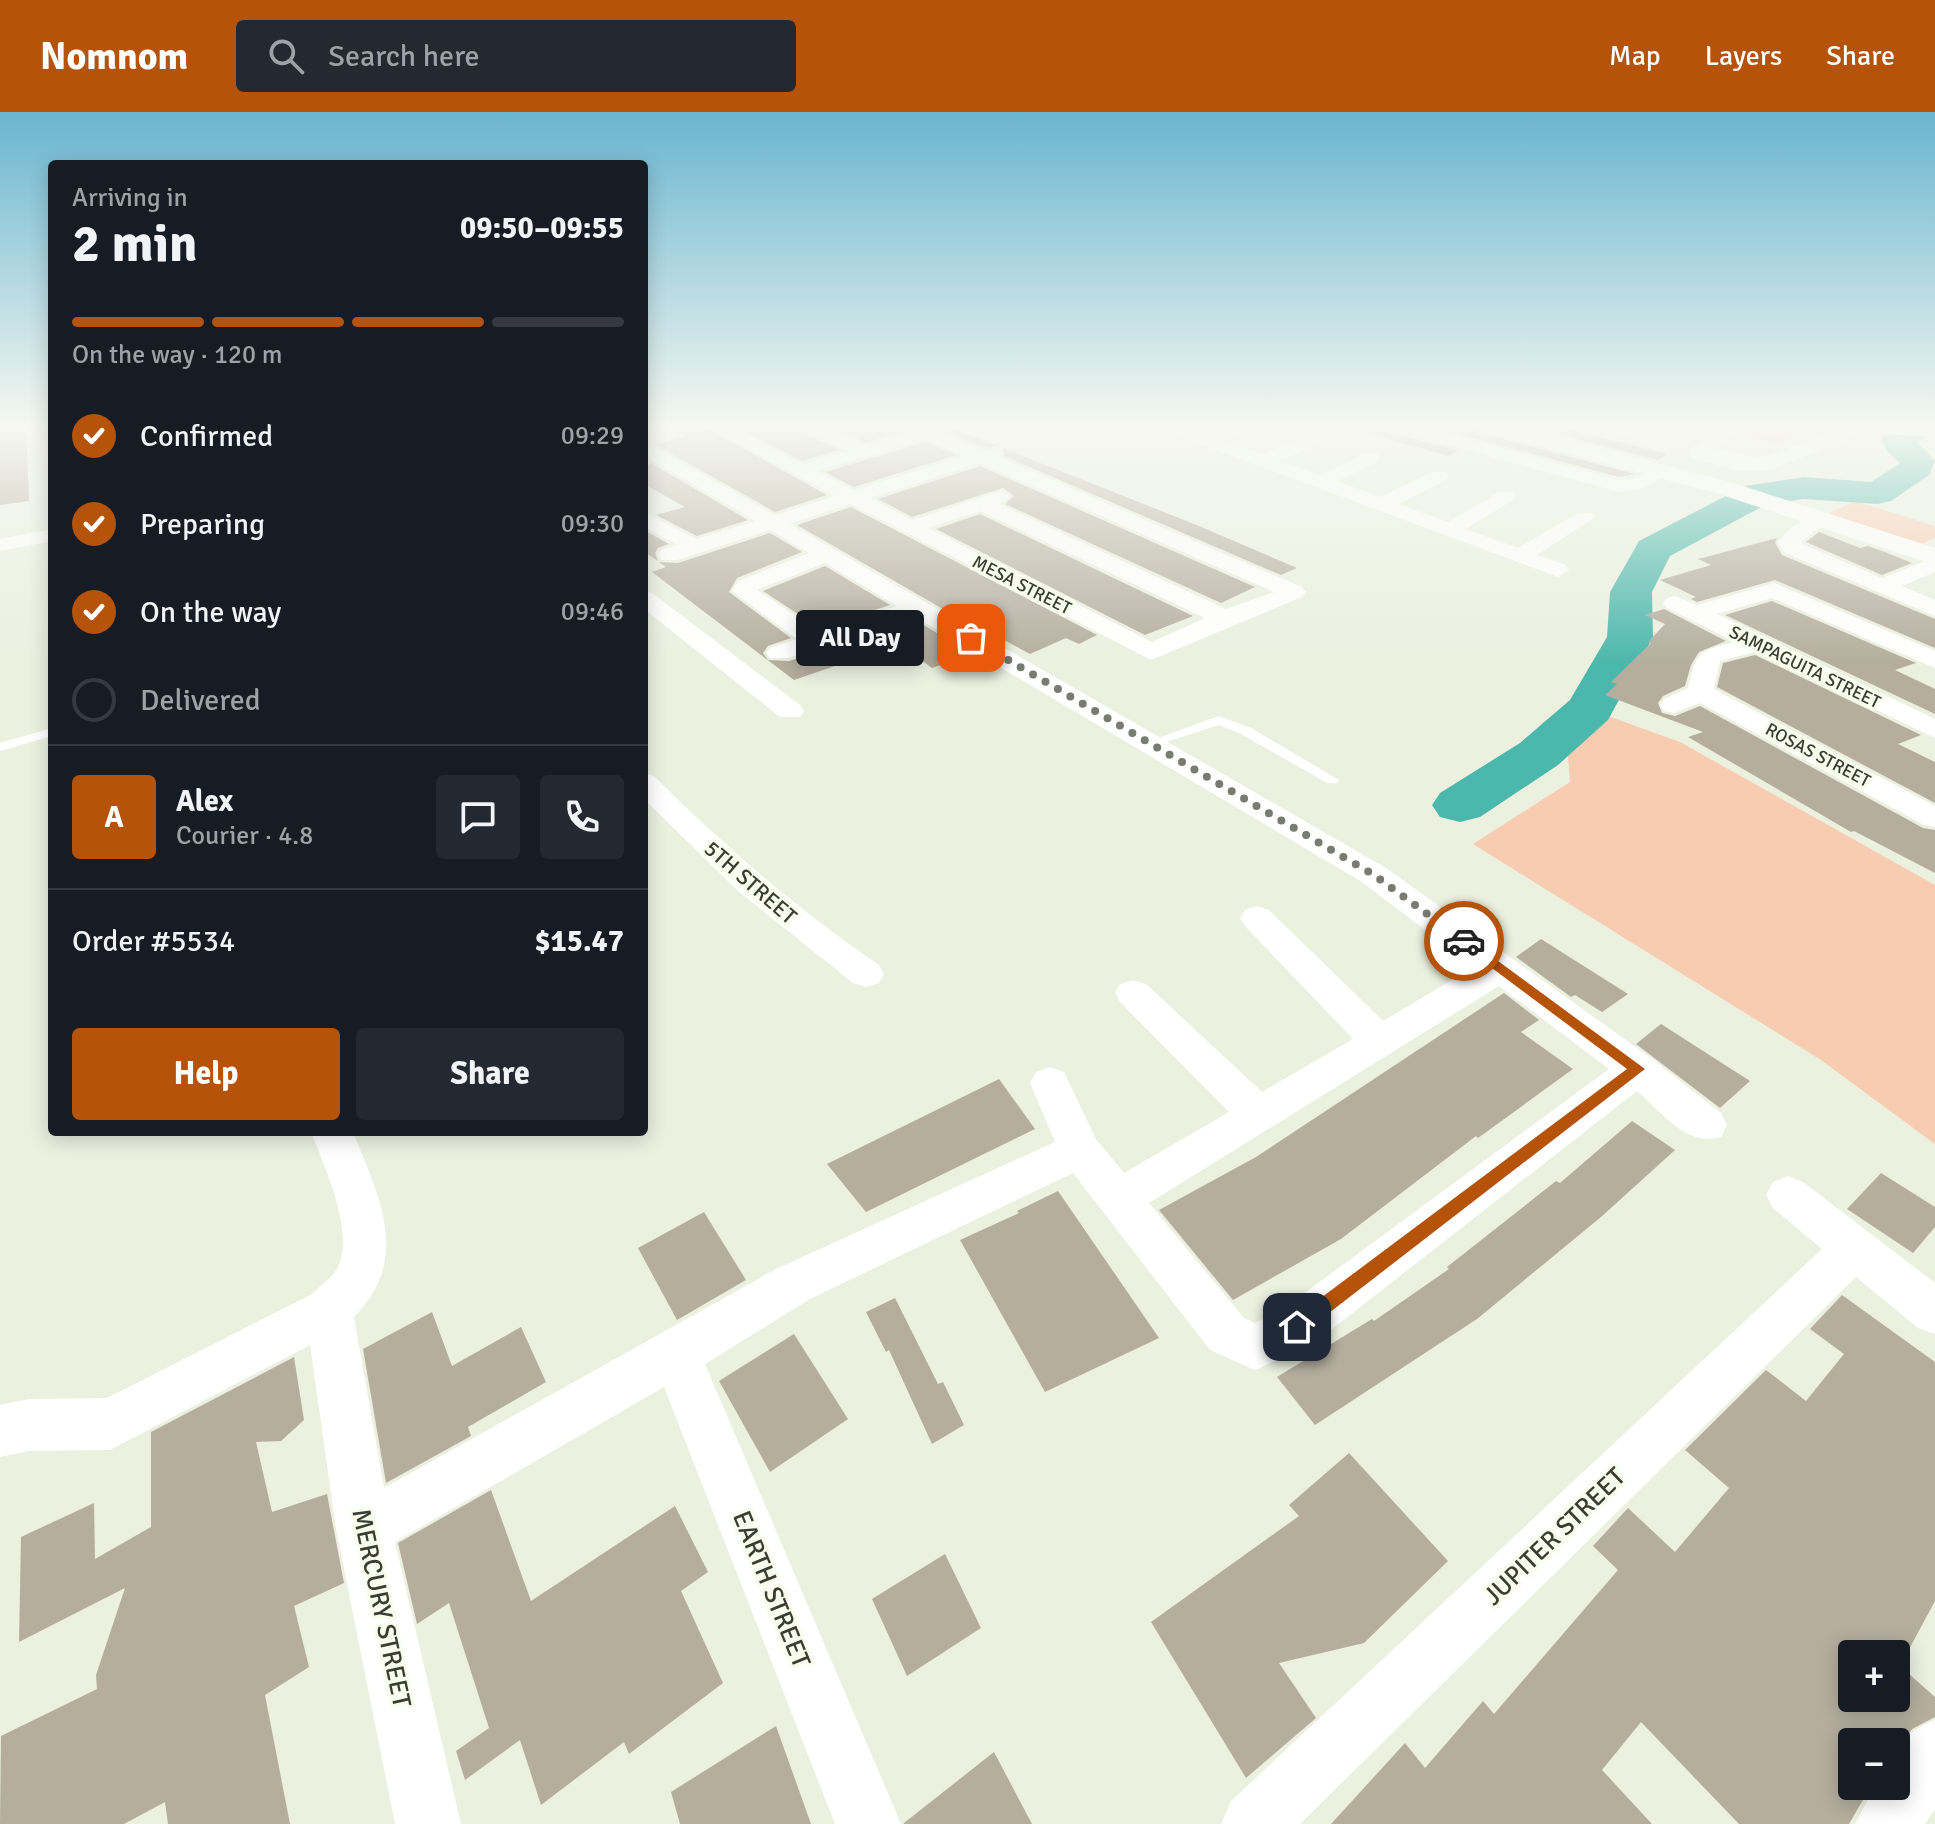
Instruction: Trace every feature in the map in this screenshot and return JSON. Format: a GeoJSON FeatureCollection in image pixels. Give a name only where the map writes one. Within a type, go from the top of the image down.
{"type":"FeatureCollection","features":[{"type":"Feature","properties":{"kind":"street"},"geometry":{"type":"LineString","coordinates":[[741,504],[1374,875],[1637,1069],[1706,1125]]}},
{"type":"Feature","properties":{"kind":"street"},"geometry":{"type":"LineString","coordinates":[[669,555],[829,504]]}},
{"type":"Feature","properties":{"kind":"street","name":"MESA STREET"},"geometry":{"type":"LineString","coordinates":[[865,504],[1151,652],[1225,618]]}},
{"type":"Feature","properties":{"kind":"street"},"geometry":{"type":"LineString","coordinates":[[910,527],[977,504]]}},
{"type":"Feature","properties":{"kind":"street"},"geometry":{"type":"LineString","coordinates":[[982,504],[1225,618],[1294,592],[1092,504]]}},
{"type":"Feature","properties":{"kind":"street"},"geometry":{"type":"LineString","coordinates":[[1378,504],[1558,570]]}},
{"type":"Feature","properties":{"kind":"street"},"geometry":{"type":"LineString","coordinates":[[1449,530],[1493,504]]}},
{"type":"Feature","properties":{"kind":"street"},"geometry":{"type":"LineString","coordinates":[[1775,504],[1935,557]]}},
{"type":"Feature","properties":{"kind":"street"},"geometry":{"type":"LineString","coordinates":[[1520,556],[1585,517]]}},
{"type":"Feature","properties":{"kind":"street"},"geometry":{"type":"LineString","coordinates":[[1821,519],[1802,529],[1789,542],[1791,547],[1935,609]]}},
{"type":"Feature","properties":{"kind":"street"},"geometry":{"type":"LineString","coordinates":[[648,520],[694,546]]}},
{"type":"Feature","properties":{"kind":"street"},"geometry":{"type":"LineString","coordinates":[[0,545],[48,536]]}},
{"type":"Feature","properties":{"kind":"street"},"geometry":{"type":"LineString","coordinates":[[814,639],[744,591],[746,586],[827,554]]}},
{"type":"Feature","properties":{"kind":"street"},"geometry":{"type":"LineString","coordinates":[[1882,586],[1935,564]]}},
{"type":"Feature","properties":{"kind":"street","name":"SAMPAGUITA STREET"},"geometry":{"type":"LineString","coordinates":[[1935,660],[1774,590],[1685,608],[1935,730]]}},
{"type":"Feature","properties":{"kind":"street"},"geometry":{"type":"LineString","coordinates":[[648,601],[790,711]]}},
{"type":"Feature","properties":{"kind":"street"},"geometry":{"type":"LineString","coordinates":[[779,653],[917,607]]}},
{"type":"Feature","properties":{"kind":"street"},"geometry":{"type":"LineString","coordinates":[[1674,705],[1700,692],[1707,660],[1711,656],[1756,644]]}},
{"type":"Feature","properties":{"kind":"street","name":"ROSAS STREET"},"geometry":{"type":"LineString","coordinates":[[1700,692],[1935,818]]}},
{"type":"Feature","properties":{"kind":"street","name":"5TH STREET"},"geometry":{"type":"LineString","coordinates":[[648,786],[696,834],[837,954],[866,974]]}},
{"type":"Feature","properties":{"kind":"street"},"geometry":{"type":"LineString","coordinates":[[1257,918],[1379,1041]]}},
{"type":"Feature","properties":{"kind":"street"},"geometry":{"type":"LineString","coordinates":[[1119,1199],[1501,968]]}},
{"type":"Feature","properties":{"kind":"street"},"geometry":{"type":"LineString","coordinates":[[1133,993],[1257,1113]]}},
{"type":"Feature","properties":{"kind":"street"},"geometry":{"type":"LineString","coordinates":[[1050,1083],[1080,1150],[1227,1334],[1255,1347],[1297,1327],[1637,1069]]}},
{"type":"Feature","properties":{"kind":"street"},"geometry":{"type":"LineString","coordinates":[[0,1431],[29,1425],[110,1424],[329,1310],[358,1278],[365,1240],[358,1206],[333,1136]]}},
{"type":"Feature","properties":{"kind":"street"},"geometry":{"type":"LineString","coordinates":[[364,1529],[676,1354],[793,1284],[1080,1150]]}},
{"type":"Feature","properties":{"kind":"street"},"geometry":{"type":"LineString","coordinates":[[1788,1195],[1935,1312]]}},
{"type":"Feature","properties":{"kind":"street","name":"JUPITER STREET"},"geometry":{"type":"LineString","coordinates":[[1254,1824],[1853,1249]]}},
{"type":"Feature","properties":{"kind":"street","name":"MERCURY STREET"},"geometry":{"type":"LineString","coordinates":[[329,1310],[364,1529],[428,1824]]}},
{"type":"Feature","properties":{"kind":"street","name":"EARTH STREET"},"geometry":{"type":"LineString","coordinates":[[676,1354],[868,1824]]}},
{"type":"Feature","properties":{"kind":"street"},"geometry":{"type":"LineString","coordinates":[[1888,1824],[1935,1751]]}},
{"type":"Feature","properties":{"kind":"lane"},"geometry":{"type":"LineString","coordinates":[[1151,743],[1219,720],[1246,731],[1332,780]]}},
{"type":"Feature","properties":{"kind":"lane"},"geometry":{"type":"LineString","coordinates":[[0,747],[48,733]]}},
{"type":"Feature","properties":{"kind":"shaded area"},"geometry":{"type":"Polygon","coordinates":[[[1849,504],[1864,504],[1935,526],[1935,538],[1922,544],[1828,514],[1849,504]]]}},
{"type":"Feature","properties":{"kind":"shaded area"},"geometry":{"type":"Polygon","coordinates":[[[1590,690],[1603,697],[1602,714],[1680,742],[1935,885],[1935,1144],[1821,1060],[1473,844],[1570,782],[1567,743],[1541,724],[1590,690]]]}},
{"type":"Feature","properties":{"kind":"building"},"geometry":{"type":"Polygon","coordinates":[[[679,504],[721,504],[748,520],[697,536],[656,515],[685,507],[679,504]]]}},
{"type":"Feature","properties":{"kind":"building"},"geometry":{"type":"Polygon","coordinates":[[[761,504],[800,504],[775,512],[761,504]]]}},
{"type":"Feature","properties":{"kind":"building"},"geometry":{"type":"Polygon","coordinates":[[[887,504],[953,504],[912,517],[887,504]]]}},
{"type":"Feature","properties":{"kind":"building"},"geometry":{"type":"Polygon","coordinates":[[[1005,504],[1066,504],[1255,587],[1221,603],[1005,504]]]}},
{"type":"Feature","properties":{"kind":"building"},"geometry":{"type":"Polygon","coordinates":[[[1115,504],[1143,504],[1297,568],[1281,575],[1115,504]]]}},
{"type":"Feature","properties":{"kind":"building"},"geometry":{"type":"Polygon","coordinates":[[[851,507],[1097,635],[1079,644],[1066,638],[1030,654],[1006,641],[1002,643],[797,525],[851,507]]]}},
{"type":"Feature","properties":{"kind":"building"},"geometry":{"type":"Polygon","coordinates":[[[980,514],[1193,616],[1145,635],[936,529],[980,514]]]}},
{"type":"Feature","properties":{"kind":"building"},"geometry":{"type":"Polygon","coordinates":[[[648,532],[669,544],[658,548],[655,553],[658,561],[648,555],[648,532]]]}},
{"type":"Feature","properties":{"kind":"building"},"geometry":{"type":"Polygon","coordinates":[[[1819,532],[1912,563],[1882,575],[1806,542],[1819,532]]]}},
{"type":"Feature","properties":{"kind":"building"},"geometry":{"type":"Polygon","coordinates":[[[770,533],[802,552],[737,578],[729,592],[791,638],[768,646],[763,653],[768,660],[789,661],[914,619],[971,654],[932,668],[899,644],[794,680],[652,572],[666,567],[659,562],[678,563],[770,533]]]}},
{"type":"Feature","properties":{"kind":"building"},"geometry":{"type":"Polygon","coordinates":[[[1777,538],[1775,543],[1782,555],[1935,619],[1935,648],[1775,580],[1697,602],[1691,599],[1696,597],[1660,580],[1711,565],[1698,559],[1777,538]]]}},
{"type":"Feature","properties":{"kind":"building"},"geometry":{"type":"Polygon","coordinates":[[[825,566],[890,605],[819,628],[763,591],[825,566]]]}},
{"type":"Feature","properties":{"kind":"building"},"geometry":{"type":"Polygon","coordinates":[[[1772,601],[1916,663],[1895,670],[1935,689],[1935,714],[1725,615],[1772,601]]]}},
{"type":"Feature","properties":{"kind":"building"},"geometry":{"type":"Polygon","coordinates":[[[1664,609],[1726,641],[1699,652],[1691,665],[1685,686],[1663,696],[1658,703],[1662,713],[1675,716],[1700,706],[1923,828],[1935,830],[1935,873],[1851,832],[1688,737],[1703,732],[1605,695],[1617,684],[1611,682],[1651,643],[1648,642],[1665,624],[1645,615],[1664,609]]]}},
{"type":"Feature","properties":{"kind":"building"},"geometry":{"type":"Polygon","coordinates":[[[1755,655],[1921,735],[1898,744],[1935,762],[1935,803],[1717,687],[1723,663],[1755,655]]]}},
{"type":"Feature","properties":{"kind":"building"},"geometry":{"type":"Polygon","coordinates":[[[1541,939],[1628,994],[1602,1012],[1575,995],[1571,997],[1516,957],[1541,939]]]}},
{"type":"Feature","properties":{"kind":"building"},"geometry":{"type":"Polygon","coordinates":[[[1504,993],[1539,1020],[1521,1032],[1573,1069],[1478,1138],[1476,1136],[1341,1239],[1233,1300],[1159,1210],[1256,1157],[1504,993]]]}},
{"type":"Feature","properties":{"kind":"building"},"geometry":{"type":"Polygon","coordinates":[[[1661,1024],[1750,1081],[1720,1108],[1636,1044],[1661,1024]]]}},
{"type":"Feature","properties":{"kind":"building"},"geometry":{"type":"Polygon","coordinates":[[[999,1079],[1035,1129],[866,1212],[827,1164],[999,1079]]]}},
{"type":"Feature","properties":{"kind":"building"},"geometry":{"type":"Polygon","coordinates":[[[1632,1121],[1675,1150],[1601,1217],[1477,1319],[1315,1425],[1277,1377],[1372,1319],[1374,1321],[1449,1269],[1447,1267],[1556,1181],[1560,1183],[1632,1121]]]}},
{"type":"Feature","properties":{"kind":"building"},"geometry":{"type":"Polygon","coordinates":[[[1881,1173],[1935,1207],[1935,1227],[1913,1253],[1847,1209],[1881,1173]]]}},
{"type":"Feature","properties":{"kind":"building"},"geometry":{"type":"Polygon","coordinates":[[[1058,1191],[1159,1338],[1045,1392],[960,1240],[1058,1191]]]}},
{"type":"Feature","properties":{"kind":"building"},"geometry":{"type":"Polygon","coordinates":[[[704,1212],[746,1280],[677,1320],[638,1248],[704,1212]]]}},
{"type":"Feature","properties":{"kind":"building"},"geometry":{"type":"Polygon","coordinates":[[[1842,1295],[1935,1362],[1935,1601],[1910,1647],[1910,1640],[1838,1640],[1838,1712],[1910,1712],[1910,1675],[1935,1697],[1935,1717],[1910,1732],[1910,1728],[1838,1728],[1838,1800],[1863,1800],[1849,1824],[1739,1824],[1641,1722],[1602,1770],[1652,1824],[1331,1824],[1405,1743],[1425,1768],[1483,1701],[1494,1714],[1618,1570],[1593,1546],[1628,1508],[1675,1552],[1729,1488],[1685,1450],[1766,1370],[1806,1401],[1844,1354],[1810,1329],[1842,1295]]]}},
{"type":"Feature","properties":{"kind":"building"},"geometry":{"type":"Polygon","coordinates":[[[895,1298],[938,1384],[943,1382],[964,1425],[932,1444],[889,1350],[886,1352],[866,1312],[895,1298]]]}},
{"type":"Feature","properties":{"kind":"building"},"geometry":{"type":"Polygon","coordinates":[[[432,1312],[452,1366],[521,1327],[546,1382],[468,1427],[471,1436],[386,1483],[363,1349],[432,1312]]]}},
{"type":"Feature","properties":{"kind":"building"},"geometry":{"type":"Polygon","coordinates":[[[794,1334],[848,1419],[770,1472],[719,1381],[794,1334]]]}},
{"type":"Feature","properties":{"kind":"building"},"geometry":{"type":"Polygon","coordinates":[[[294,1357],[304,1420],[281,1441],[256,1442],[272,1512],[327,1494],[344,1583],[294,1606],[309,1667],[265,1695],[290,1824],[168,1824],[165,1802],[124,1824],[0,1824],[1,1736],[97,1689],[96,1675],[125,1588],[19,1642],[21,1537],[94,1503],[95,1559],[151,1527],[151,1432],[294,1357]]]}},
{"type":"Feature","properties":{"kind":"building"},"geometry":{"type":"Polygon","coordinates":[[[1349,1453],[1448,1561],[1364,1643],[1279,1663],[1316,1718],[1246,1778],[1151,1622],[1299,1516],[1289,1505],[1349,1453]]]}},
{"type":"Feature","properties":{"kind":"building"},"geometry":{"type":"Polygon","coordinates":[[[491,1490],[531,1601],[675,1506],[708,1572],[681,1591],[723,1683],[629,1754],[624,1742],[541,1805],[520,1740],[465,1780],[456,1751],[489,1728],[449,1603],[417,1624],[398,1543],[491,1490]]]}},
{"type":"Feature","properties":{"kind":"building"},"geometry":{"type":"Polygon","coordinates":[[[945,1554],[981,1628],[907,1676],[872,1599],[945,1554]]]}},
{"type":"Feature","properties":{"kind":"building"},"geometry":{"type":"Polygon","coordinates":[[[776,1726],[811,1824],[680,1824],[671,1792],[776,1726]]]}},
{"type":"Feature","properties":{"kind":"building"},"geometry":{"type":"Polygon","coordinates":[[[994,1752],[1032,1824],[904,1824],[904,1823],[994,1752]]]}},
{"type":"Feature","properties":{"kind":"waterway"},"geometry":{"type":"LineString","coordinates":[[1460,805],[1539,754],[1590,709],[1630,637],[1631,592],[1653,549],[1739,504]]}},
{"type":"Feature","properties":{"kind":"way so far"},"geometry":{"type":"LineString","coordinates":[[971,638],[1374,875],[1464,941]]}},
{"type":"Feature","properties":{"kind":"place","name":"All Day"},"geometry":{"type":"Point","coordinates":[971,638]}},
{"type":"Feature","properties":{"kind":"route"},"geometry":{"type":"LineString","coordinates":[[1297,1327],[1637,1069],[1464,941]]}}]}
